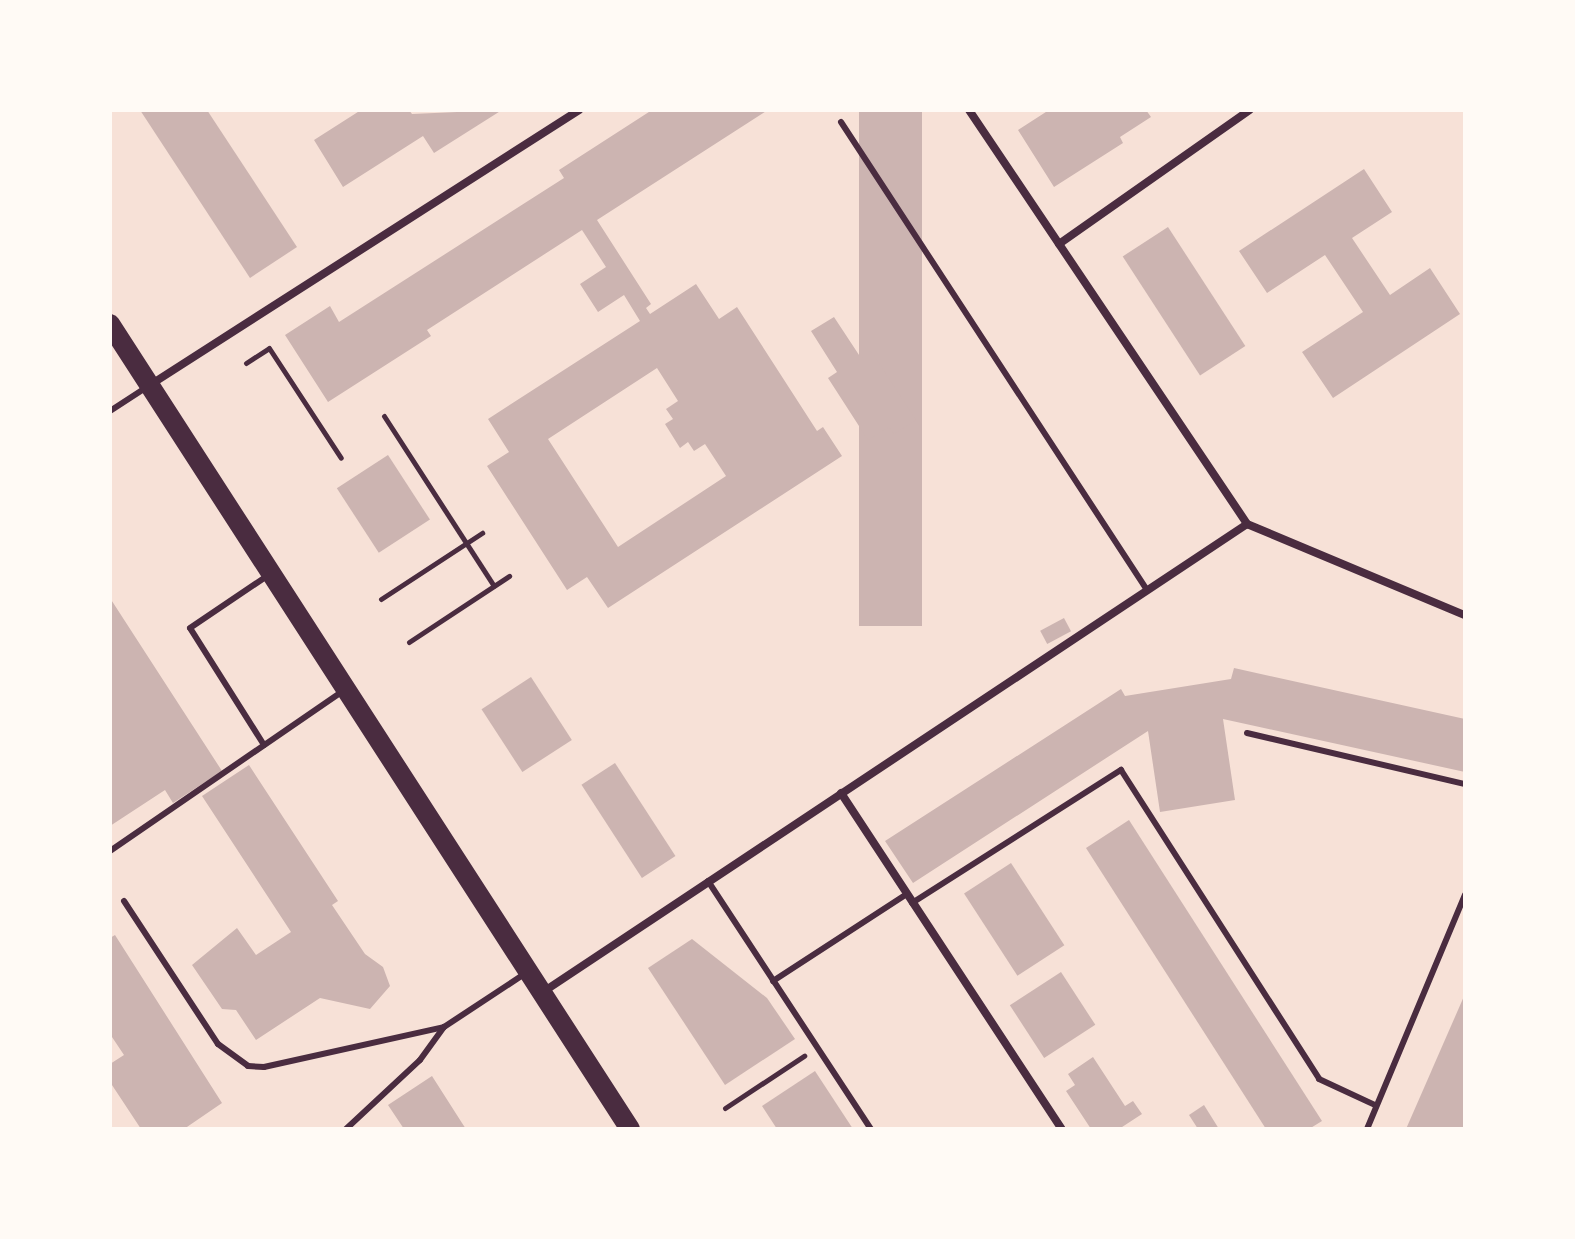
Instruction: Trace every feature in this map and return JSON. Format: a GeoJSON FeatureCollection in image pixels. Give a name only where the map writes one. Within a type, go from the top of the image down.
{"type":"FeatureCollection","features":[{"type":"Feature","properties":{"kind":"main road"},"geometry":{"type":"LineString","coordinates":[[110,324],[630,1129]]}},
{"type":"Feature","properties":{"kind":"street"},"geometry":{"type":"LineString","coordinates":[[149,385],[579,110]]}},
{"type":"Feature","properties":{"kind":"street"},"geometry":{"type":"LineString","coordinates":[[969,110],[1247,524],[1465,615]]}},
{"type":"Feature","properties":{"kind":"street"},"geometry":{"type":"LineString","coordinates":[[1059,244],[1250,110]]}},
{"type":"Feature","properties":{"kind":"street"},"geometry":{"type":"LineString","coordinates":[[542,993],[1247,524]]}},
{"type":"Feature","properties":{"kind":"street"},"geometry":{"type":"LineString","coordinates":[[841,793],[1062,1129]]}},
{"type":"Feature","properties":{"kind":"lane"},"geometry":{"type":"LineString","coordinates":[[841,122],[1147,590]]}},
{"type":"Feature","properties":{"kind":"lane"},"geometry":{"type":"LineString","coordinates":[[110,411],[149,385]]}},
{"type":"Feature","properties":{"kind":"lane"},"geometry":{"type":"LineString","coordinates":[[264,745],[190,628],[271,573]]}},
{"type":"Feature","properties":{"kind":"lane"},"geometry":{"type":"LineString","coordinates":[[110,851],[346,689]]}},
{"type":"Feature","properties":{"kind":"lane"},"geometry":{"type":"LineString","coordinates":[[1247,733],[1465,784]]}},
{"type":"Feature","properties":{"kind":"lane"},"geometry":{"type":"LineString","coordinates":[[773,981],[1121,770],[1319,1079],[1375,1105]]}},
{"type":"Feature","properties":{"kind":"lane"},"geometry":{"type":"LineString","coordinates":[[708,880],[871,1129]]}},
{"type":"Feature","properties":{"kind":"lane"},"geometry":{"type":"LineString","coordinates":[[1367,1129],[1465,895]]}},
{"type":"Feature","properties":{"kind":"lane"},"geometry":{"type":"LineString","coordinates":[[124,901],[218,1044],[248,1066],[264,1067],[444,1027]]}},
{"type":"Feature","properties":{"kind":"lane"},"geometry":{"type":"LineString","coordinates":[[346,1129],[420,1060],[444,1027],[528,971]]}},
{"type":"Feature","properties":{"kind":"path"},"geometry":{"type":"LineString","coordinates":[[246,363],[269,348],[341,458]]}},
{"type":"Feature","properties":{"kind":"path"},"geometry":{"type":"LineString","coordinates":[[384,416],[494,586]]}},
{"type":"Feature","properties":{"kind":"path"},"geometry":{"type":"LineString","coordinates":[[381,599],[482,533]]}},
{"type":"Feature","properties":{"kind":"path"},"geometry":{"type":"LineString","coordinates":[[409,642],[509,576]]}},
{"type":"Feature","properties":{"kind":"path"},"geometry":{"type":"LineString","coordinates":[[725,1108],[817,1047]]}},
{"type":"Feature","properties":{"kind":"building"},"geometry":{"type":"Polygon","coordinates":[[[140,110],[207,110],[297,247],[250,278],[140,110]]]}},
{"type":"Feature","properties":{"kind":"building"},"geometry":{"type":"Polygon","coordinates":[[[361,110],[409,110],[412,114],[502,110],[434,153],[423,136],[343,187],[314,140],[361,110]]]}},
{"type":"Feature","properties":{"kind":"building"},"geometry":{"type":"Polygon","coordinates":[[[652,110],[768,110],[597,220],[651,304],[646,308],[650,314],[696,284],[719,319],[737,307],[817,431],[823,427],[842,456],[608,608],[587,577],[567,590],[487,466],[509,452],[488,419],[640,321],[624,295],[598,312],[580,284],[606,267],[582,230],[427,330],[431,336],[328,402],[285,335],[330,306],[339,322],[564,178],[559,170],[652,110]],[[657,368],[548,439],[618,547],[726,476],[705,444],[694,451],[688,442],[680,448],[665,424],[673,419],[666,409],[678,401],[657,368]]]}},
{"type":"Feature","properties":{"kind":"building"},"geometry":{"type":"Polygon","coordinates":[[[859,110],[922,110],[922,626],[859,626],[859,110]]]}},
{"type":"Feature","properties":{"kind":"building"},"geometry":{"type":"Polygon","coordinates":[[[1049,110],[1146,110],[1151,117],[1120,137],[1123,143],[1054,187],[1018,130],[1049,110]]]}},
{"type":"Feature","properties":{"kind":"building"},"geometry":{"type":"Polygon","coordinates":[[[1364,169],[1392,212],[1352,238],[1390,295],[1430,268],[1460,314],[1333,398],[1302,352],[1363,312],[1325,255],[1267,293],[1239,251],[1364,169]]]}},
{"type":"Feature","properties":{"kind":"building"},"geometry":{"type":"Polygon","coordinates":[[[1168,227],[1245,346],[1200,376],[1123,256],[1168,227]]]}},
{"type":"Feature","properties":{"kind":"building"},"geometry":{"type":"Polygon","coordinates":[[[834,317],[861,358],[871,351],[916,420],[894,434],[889,427],[868,440],[828,378],[837,372],[811,331],[834,317]]]}},
{"type":"Feature","properties":{"kind":"building"},"geometry":{"type":"Polygon","coordinates":[[[388,455],[430,520],[379,553],[337,488],[388,455]]]}},
{"type":"Feature","properties":{"kind":"building"},"geometry":{"type":"Polygon","coordinates":[[[110,598],[222,771],[173,803],[165,790],[110,826],[110,598]]]}},
{"type":"Feature","properties":{"kind":"building"},"geometry":{"type":"Polygon","coordinates":[[[1064,618],[1071,631],[1047,644],[1040,631],[1064,618]]]}},
{"type":"Feature","properties":{"kind":"building"},"geometry":{"type":"Polygon","coordinates":[[[1234,668],[1465,719],[1465,772],[1223,719],[1235,800],[1160,812],[1148,731],[913,883],[885,841],[1121,689],[1125,696],[1231,679],[1234,668]]]}},
{"type":"Feature","properties":{"kind":"building"},"geometry":{"type":"Polygon","coordinates":[[[531,677],[572,740],[522,772],[482,709],[531,677]]]}},
{"type":"Feature","properties":{"kind":"building"},"geometry":{"type":"Polygon","coordinates":[[[615,763],[675,856],[642,878],[581,785],[615,763]]]}},
{"type":"Feature","properties":{"kind":"building"},"geometry":{"type":"Polygon","coordinates":[[[249,765],[338,901],[332,905],[365,954],[383,967],[390,986],[370,1009],[320,998],[256,1040],[236,1010],[222,1009],[192,965],[237,928],[256,955],[291,932],[202,796],[249,765]]]}},
{"type":"Feature","properties":{"kind":"building"},"geometry":{"type":"Polygon","coordinates":[[[1129,820],[1322,1121],[1309,1129],[1266,1129],[1086,848],[1129,820]]]}},
{"type":"Feature","properties":{"kind":"building"},"geometry":{"type":"Polygon","coordinates":[[[1011,863],[1064,945],[1017,976],[964,893],[1011,863]]]}},
{"type":"Feature","properties":{"kind":"building"},"geometry":{"type":"Polygon","coordinates":[[[115,935],[222,1103],[184,1129],[141,1129],[110,1082],[110,1064],[124,1055],[110,1034],[110,938],[115,935]]]}},
{"type":"Feature","properties":{"kind":"building"},"geometry":{"type":"Polygon","coordinates":[[[692,939],[767,998],[795,1039],[725,1085],[648,968],[692,939]]]}},
{"type":"Feature","properties":{"kind":"building"},"geometry":{"type":"Polygon","coordinates":[[[1061,972],[1095,1025],[1044,1058],[1010,1005],[1061,972]]]}},
{"type":"Feature","properties":{"kind":"building"},"geometry":{"type":"Polygon","coordinates":[[[1465,994],[1465,1129],[1406,1129],[1465,994]]]}},
{"type":"Feature","properties":{"kind":"building"},"geometry":{"type":"Polygon","coordinates":[[[1093,1057],[1125,1106],[1133,1101],[1142,1114],[1119,1129],[1091,1129],[1066,1091],[1075,1085],[1068,1074],[1093,1057]]]}},
{"type":"Feature","properties":{"kind":"building"},"geometry":{"type":"Polygon","coordinates":[[[815,1071],[853,1129],[777,1129],[762,1106],[815,1071]]]}},
{"type":"Feature","properties":{"kind":"building"},"geometry":{"type":"Polygon","coordinates":[[[432,1076],[466,1129],[404,1129],[388,1105],[432,1076]]]}},
{"type":"Feature","properties":{"kind":"building"},"geometry":{"type":"Polygon","coordinates":[[[1204,1105],[1219,1129],[1198,1129],[1189,1115],[1204,1105]]]}}]}
